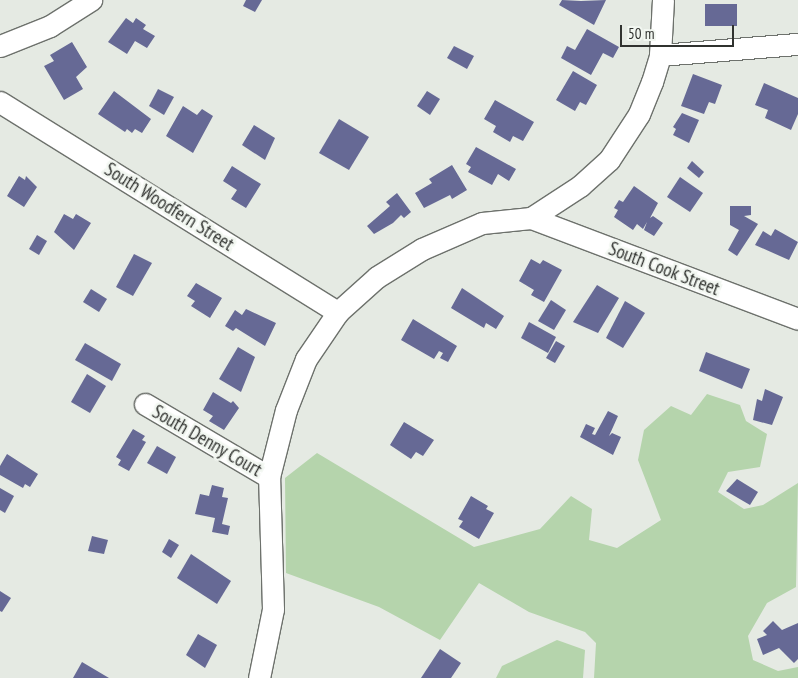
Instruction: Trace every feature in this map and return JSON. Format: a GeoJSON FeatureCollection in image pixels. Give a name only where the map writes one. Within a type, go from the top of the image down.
{"type":"FeatureCollection","features":[{"type":"Feature","properties":{"kind":"street"},"geometry":{"type":"LineString","coordinates":[[0,46],[50,26],[91,0]]}},
{"type":"Feature","properties":{"kind":"street"},"geometry":{"type":"LineString","coordinates":[[259,678],[273,609],[269,477],[286,410],[306,358],[338,312],[377,277],[422,249],[482,223],[531,218],[580,186],[609,160],[639,114],[660,55],[663,0]]}},
{"type":"Feature","properties":{"kind":"street"},"geometry":{"type":"LineString","coordinates":[[660,55],[795,40]]}},
{"type":"Feature","properties":{"kind":"street","name":"South Woodfern Street"},"geometry":{"type":"LineString","coordinates":[[0,102],[338,312]]}},
{"type":"Feature","properties":{"kind":"street","name":"South Cook Street"},"geometry":{"type":"LineString","coordinates":[[531,218],[798,319]]}},
{"type":"Feature","properties":{"kind":"street","name":"South Denny Court"},"geometry":{"type":"LineString","coordinates":[[145,404],[269,477]]}},
{"type":"Feature","properties":{"kind":"green space"},"geometry":{"type":"Polygon","coordinates":[[[707,394],[740,405],[746,421],[767,434],[760,467],[728,472],[718,492],[744,509],[763,505],[798,483],[796,587],[767,603],[748,636],[753,660],[778,671],[798,667],[798,678],[594,678],[596,643],[585,632],[529,612],[479,583],[440,640],[379,607],[286,573],[285,478],[317,453],[474,547],[540,529],[571,496],[592,509],[589,540],[617,548],[661,520],[638,460],[644,430],[671,406],[691,415],[707,394]]]}},
{"type":"Feature","properties":{"kind":"green space"},"geometry":{"type":"Polygon","coordinates":[[[557,640],[585,650],[583,678],[496,678],[502,666],[557,640]]]}},
{"type":"Feature","properties":{"kind":"building"},"geometry":{"type":"Polygon","coordinates":[[[246,0],[262,0],[255,12],[243,6],[246,0]]]}},
{"type":"Feature","properties":{"kind":"building"},"geometry":{"type":"Polygon","coordinates":[[[562,0],[606,0],[594,25],[559,5],[562,0]]]}},
{"type":"Feature","properties":{"kind":"building"},"geometry":{"type":"Polygon","coordinates":[[[705,4],[737,4],[737,26],[705,26],[705,4]]]}},
{"type":"Feature","properties":{"kind":"building"},"geometry":{"type":"Polygon","coordinates":[[[126,18],[133,23],[136,18],[146,25],[143,29],[155,36],[147,48],[135,41],[127,54],[108,42],[126,18]]]}},
{"type":"Feature","properties":{"kind":"building"},"geometry":{"type":"Polygon","coordinates":[[[587,29],[619,47],[613,58],[603,53],[591,75],[561,58],[567,46],[575,50],[587,29]]]}},
{"type":"Feature","properties":{"kind":"building"},"geometry":{"type":"Polygon","coordinates":[[[72,42],[87,67],[76,77],[83,89],[64,100],[44,66],[54,61],[50,55],[72,42]]]}},
{"type":"Feature","properties":{"kind":"building"},"geometry":{"type":"Polygon","coordinates":[[[454,46],[474,56],[467,69],[447,58],[454,46]]]}},
{"type":"Feature","properties":{"kind":"building"},"geometry":{"type":"Polygon","coordinates":[[[573,71],[597,85],[586,105],[580,102],[575,111],[556,100],[573,71]]]}},
{"type":"Feature","properties":{"kind":"building"},"geometry":{"type":"Polygon","coordinates":[[[693,74],[722,85],[715,104],[709,102],[704,114],[681,106],[693,74]]]}},
{"type":"Feature","properties":{"kind":"building"},"geometry":{"type":"Polygon","coordinates":[[[764,83],[798,98],[798,114],[791,130],[765,118],[768,110],[755,105],[764,83]]]}},
{"type":"Feature","properties":{"kind":"building"},"geometry":{"type":"Polygon","coordinates":[[[158,89],[174,97],[164,115],[149,106],[158,89]]]}},
{"type":"Feature","properties":{"kind":"building"},"geometry":{"type":"Polygon","coordinates":[[[114,91],[151,119],[142,133],[135,129],[132,133],[127,129],[125,132],[98,114],[114,91]]]}},
{"type":"Feature","properties":{"kind":"building"},"geometry":{"type":"Polygon","coordinates":[[[427,91],[440,99],[430,115],[417,106],[427,91]]]}},
{"type":"Feature","properties":{"kind":"building"},"geometry":{"type":"Polygon","coordinates":[[[495,100],[534,122],[523,141],[513,136],[510,142],[493,132],[496,126],[484,119],[495,100]]]}},
{"type":"Feature","properties":{"kind":"building"},"geometry":{"type":"Polygon","coordinates":[[[183,106],[197,115],[202,109],[213,116],[193,153],[166,136],[183,106]]]}},
{"type":"Feature","properties":{"kind":"building"},"geometry":{"type":"Polygon","coordinates":[[[682,113],[699,120],[689,143],[673,135],[676,129],[673,127],[682,113]]]}},
{"type":"Feature","properties":{"kind":"building"},"geometry":{"type":"Polygon","coordinates":[[[339,119],[369,137],[349,170],[319,153],[339,119]]]}},
{"type":"Feature","properties":{"kind":"building"},"geometry":{"type":"Polygon","coordinates":[[[254,125],[275,138],[265,160],[242,145],[254,125]]]}},
{"type":"Feature","properties":{"kind":"building"},"geometry":{"type":"Polygon","coordinates":[[[476,147],[516,169],[509,181],[498,174],[492,185],[468,172],[471,167],[466,164],[476,147]]]}},
{"type":"Feature","properties":{"kind":"building"},"geometry":{"type":"Polygon","coordinates":[[[692,161],[704,172],[699,178],[687,168],[692,161]]]}},
{"type":"Feature","properties":{"kind":"building"},"geometry":{"type":"Polygon","coordinates":[[[452,165],[467,190],[452,199],[450,195],[424,208],[415,193],[432,183],[429,179],[452,165]]]}},
{"type":"Feature","properties":{"kind":"building"},"geometry":{"type":"Polygon","coordinates":[[[232,166],[261,184],[246,208],[231,199],[237,190],[223,181],[232,166]]]}},
{"type":"Feature","properties":{"kind":"building"},"geometry":{"type":"Polygon","coordinates":[[[19,176],[25,180],[26,176],[37,187],[24,207],[7,196],[19,176]]]}},
{"type":"Feature","properties":{"kind":"building"},"geometry":{"type":"Polygon","coordinates":[[[680,177],[703,193],[690,212],[667,197],[680,177]]]}},
{"type":"Feature","properties":{"kind":"building"},"geometry":{"type":"Polygon","coordinates":[[[634,186],[658,203],[650,218],[653,216],[663,223],[654,236],[644,230],[647,222],[643,229],[637,224],[633,230],[614,217],[618,210],[614,208],[619,200],[623,202],[634,186]]]}},
{"type":"Feature","properties":{"kind":"building"},"geometry":{"type":"Polygon","coordinates":[[[397,193],[411,212],[404,218],[401,215],[393,223],[374,234],[367,226],[390,206],[386,202],[397,193]]]}},
{"type":"Feature","properties":{"kind":"building"},"geometry":{"type":"Polygon","coordinates":[[[730,206],[751,206],[751,215],[744,216],[758,224],[737,256],[728,250],[739,230],[730,225],[730,206]]]}},
{"type":"Feature","properties":{"kind":"building"},"geometry":{"type":"Polygon","coordinates":[[[64,214],[73,219],[76,214],[91,223],[74,250],[54,232],[64,214]]]}},
{"type":"Feature","properties":{"kind":"building"},"geometry":{"type":"Polygon","coordinates":[[[775,229],[798,242],[789,260],[755,245],[763,231],[771,236],[775,229]]]}},
{"type":"Feature","properties":{"kind":"building"},"geometry":{"type":"Polygon","coordinates":[[[37,235],[47,241],[39,255],[29,249],[37,235]]]}},
{"type":"Feature","properties":{"kind":"building"},"geometry":{"type":"Polygon","coordinates":[[[134,254],[152,263],[133,296],[116,287],[134,254]]]}},
{"type":"Feature","properties":{"kind":"building"},"geometry":{"type":"Polygon","coordinates":[[[531,259],[540,264],[543,260],[562,270],[544,302],[531,295],[534,290],[519,281],[531,259]]]}},
{"type":"Feature","properties":{"kind":"building"},"geometry":{"type":"Polygon","coordinates":[[[196,283],[222,298],[210,318],[191,306],[195,301],[187,296],[196,283]]]}},
{"type":"Feature","properties":{"kind":"building"},"geometry":{"type":"Polygon","coordinates":[[[597,285],[619,298],[598,333],[573,322],[597,285]]]}},
{"type":"Feature","properties":{"kind":"building"},"geometry":{"type":"Polygon","coordinates":[[[462,288],[504,316],[496,329],[486,323],[484,328],[451,308],[462,288]]]}},
{"type":"Feature","properties":{"kind":"building"},"geometry":{"type":"Polygon","coordinates":[[[91,289],[107,299],[99,312],[83,302],[91,289]]]}},
{"type":"Feature","properties":{"kind":"building"},"geometry":{"type":"Polygon","coordinates":[[[551,300],[566,310],[554,330],[538,321],[551,300]]]}},
{"type":"Feature","properties":{"kind":"building"},"geometry":{"type":"Polygon","coordinates":[[[625,301],[645,313],[623,348],[606,338],[625,301]]]}},
{"type":"Feature","properties":{"kind":"building"},"geometry":{"type":"Polygon","coordinates":[[[246,309],[276,323],[265,346],[236,328],[233,331],[225,326],[235,310],[242,315],[246,309]]]}},
{"type":"Feature","properties":{"kind":"building"},"geometry":{"type":"Polygon","coordinates":[[[413,319],[457,346],[448,362],[440,358],[443,353],[439,351],[434,359],[401,340],[413,319]]]}},
{"type":"Feature","properties":{"kind":"building"},"geometry":{"type":"Polygon","coordinates":[[[529,322],[556,337],[548,353],[521,338],[529,322]]]}},
{"type":"Feature","properties":{"kind":"building"},"geometry":{"type":"Polygon","coordinates":[[[556,341],[565,346],[555,363],[546,358],[556,341]]]}},
{"type":"Feature","properties":{"kind":"building"},"geometry":{"type":"Polygon","coordinates":[[[85,343],[121,364],[112,381],[75,360],[85,343]]]}},
{"type":"Feature","properties":{"kind":"building"},"geometry":{"type":"Polygon","coordinates":[[[238,347],[255,357],[241,392],[219,379],[238,347]]]}},
{"type":"Feature","properties":{"kind":"building"},"geometry":{"type":"Polygon","coordinates":[[[706,352],[750,369],[742,389],[699,371],[706,352]]]}},
{"type":"Feature","properties":{"kind":"building"},"geometry":{"type":"Polygon","coordinates":[[[87,374],[106,386],[90,413],[71,402],[87,374]]]}},
{"type":"Feature","properties":{"kind":"building"},"geometry":{"type":"Polygon","coordinates":[[[765,389],[783,397],[772,425],[753,420],[757,399],[762,401],[765,389]]]}},
{"type":"Feature","properties":{"kind":"building"},"geometry":{"type":"Polygon","coordinates":[[[213,392],[231,403],[233,401],[239,408],[224,430],[209,421],[213,416],[203,410],[213,392]]]}},
{"type":"Feature","properties":{"kind":"building"},"geometry":{"type":"Polygon","coordinates":[[[608,411],[618,416],[609,436],[612,433],[621,437],[613,455],[580,437],[586,424],[595,428],[592,434],[595,435],[608,411]]]}},
{"type":"Feature","properties":{"kind":"building"},"geometry":{"type":"Polygon","coordinates":[[[404,422],[434,440],[423,456],[416,452],[411,459],[390,445],[404,422]]]}},
{"type":"Feature","properties":{"kind":"building"},"geometry":{"type":"Polygon","coordinates":[[[133,429],[145,436],[142,440],[146,442],[129,471],[118,465],[121,460],[116,457],[133,429]]]}},
{"type":"Feature","properties":{"kind":"building"},"geometry":{"type":"Polygon","coordinates":[[[157,446],[176,457],[167,474],[147,463],[157,446]]]}},
{"type":"Feature","properties":{"kind":"building"},"geometry":{"type":"Polygon","coordinates":[[[7,454],[38,474],[30,487],[25,484],[23,488],[0,475],[0,466],[7,454]]]}},
{"type":"Feature","properties":{"kind":"building"},"geometry":{"type":"Polygon","coordinates":[[[737,479],[758,492],[750,505],[726,491],[737,479]]]}},
{"type":"Feature","properties":{"kind":"building"},"geometry":{"type":"Polygon","coordinates":[[[212,485],[224,488],[222,497],[228,498],[222,524],[230,526],[228,535],[212,532],[215,518],[195,514],[200,494],[209,496],[212,485]]]}},
{"type":"Feature","properties":{"kind":"building"},"geometry":{"type":"Polygon","coordinates":[[[0,488],[14,496],[5,513],[0,510],[0,488]]]}},
{"type":"Feature","properties":{"kind":"building"},"geometry":{"type":"Polygon","coordinates":[[[471,496],[488,506],[486,509],[494,513],[479,539],[459,527],[463,521],[458,519],[471,496]]]}},
{"type":"Feature","properties":{"kind":"building"},"geometry":{"type":"Polygon","coordinates":[[[92,536],[108,540],[104,554],[88,551],[92,536]]]}},
{"type":"Feature","properties":{"kind":"building"},"geometry":{"type":"Polygon","coordinates":[[[169,539],[179,545],[171,558],[162,552],[169,539]]]}},
{"type":"Feature","properties":{"kind":"building"},"geometry":{"type":"Polygon","coordinates":[[[191,554],[231,581],[217,604],[177,578],[191,554]]]}},
{"type":"Feature","properties":{"kind":"building"},"geometry":{"type":"Polygon","coordinates":[[[0,591],[11,598],[2,612],[0,611],[0,591]]]}},
{"type":"Feature","properties":{"kind":"building"},"geometry":{"type":"Polygon","coordinates":[[[773,621],[782,630],[798,623],[798,659],[794,663],[779,648],[763,655],[757,639],[767,635],[763,631],[773,621]]]}},
{"type":"Feature","properties":{"kind":"building"},"geometry":{"type":"Polygon","coordinates":[[[198,634],[217,645],[205,668],[186,655],[198,634]]]}},
{"type":"Feature","properties":{"kind":"building"},"geometry":{"type":"Polygon","coordinates":[[[440,649],[461,663],[451,678],[421,678],[440,649]]]}},
{"type":"Feature","properties":{"kind":"building"},"geometry":{"type":"Polygon","coordinates":[[[82,662],[109,678],[73,678],[82,662]]]}}]}
